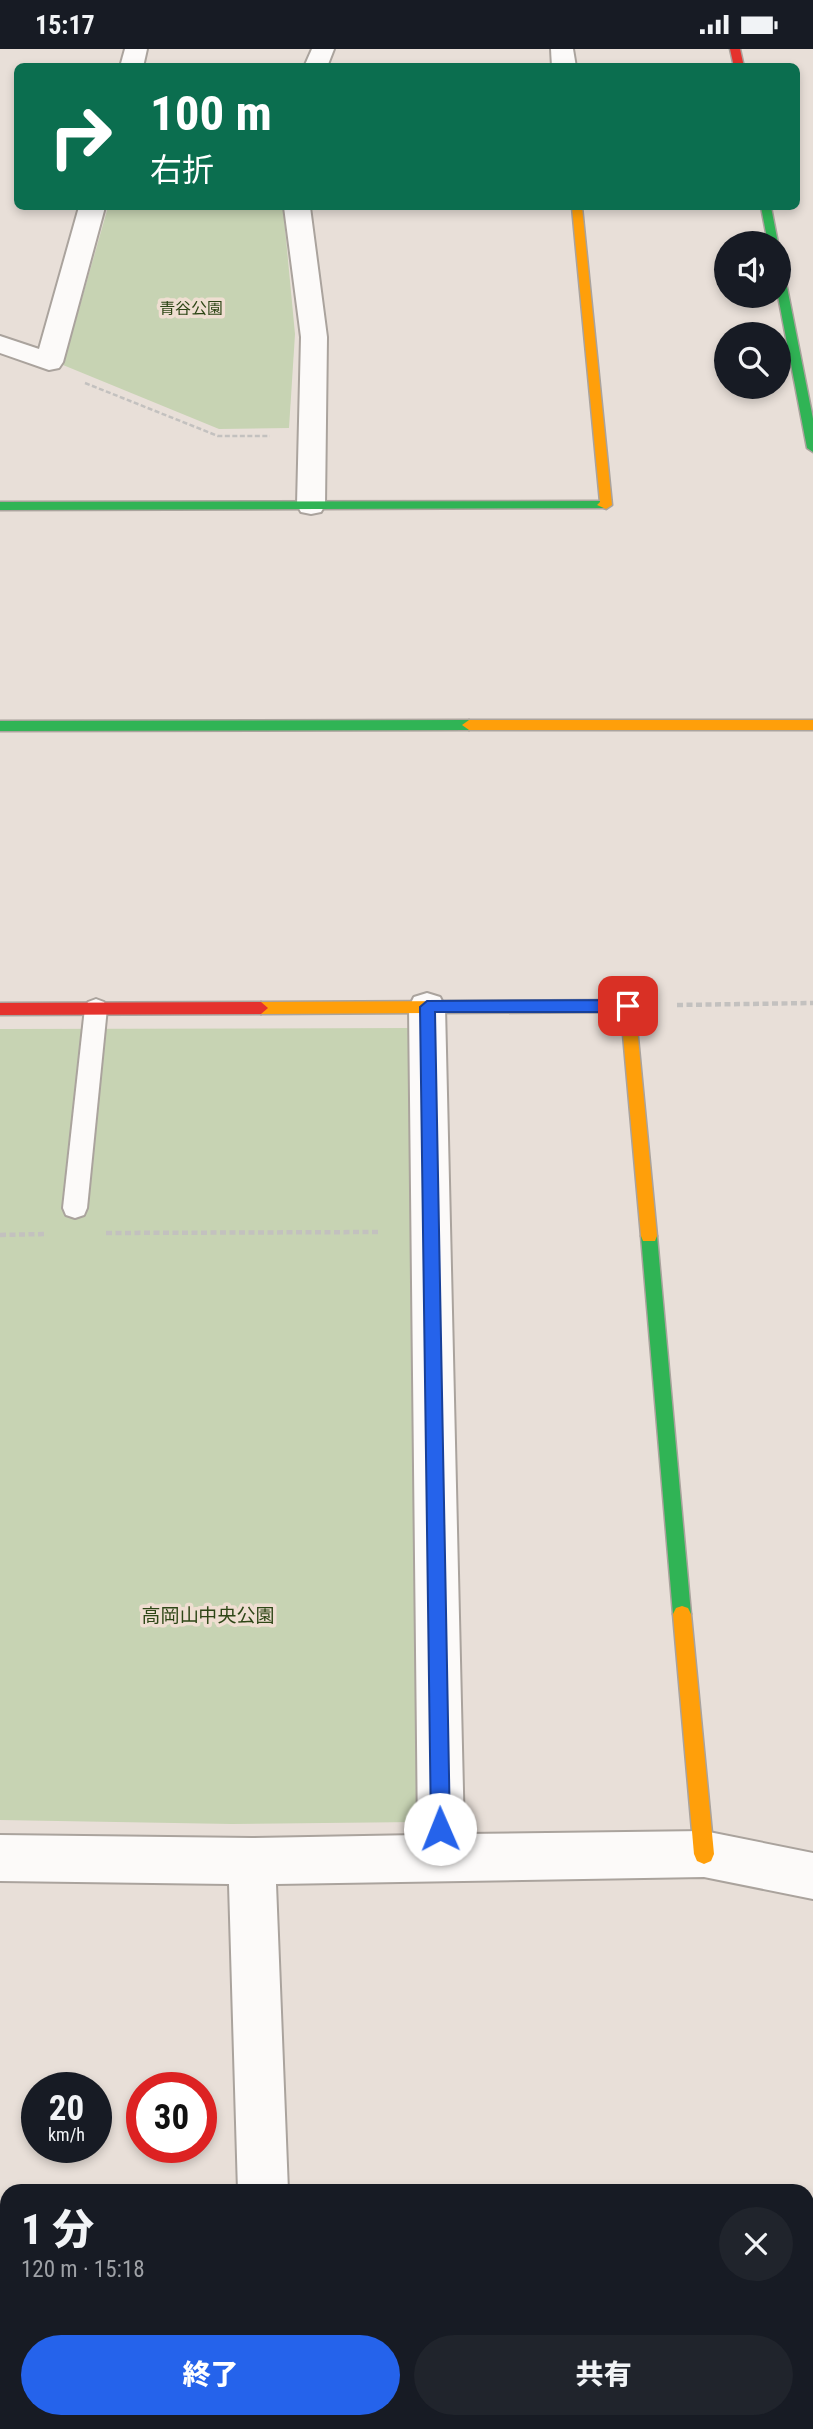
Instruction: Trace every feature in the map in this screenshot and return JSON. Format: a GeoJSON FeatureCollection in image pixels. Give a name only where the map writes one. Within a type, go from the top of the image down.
{"type":"FeatureCollection","features":[{"type":"Feature","properties":{"kind":"street"},"geometry":{"type":"LineString","coordinates":[[0,344],[49,362],[91,210]]}},
{"type":"Feature","properties":{"kind":"street"},"geometry":{"type":"LineString","coordinates":[[297,210],[313,337],[311,505]]}},
{"type":"Feature","properties":{"kind":"street"},"geometry":{"type":"LineString","coordinates":[[0,506],[606,505],[577,210]]}},
{"type":"Feature","properties":{"kind":"street"},"geometry":{"type":"LineString","coordinates":[[767,210],[771,231]]}},
{"type":"Feature","properties":{"kind":"street"},"geometry":{"type":"LineString","coordinates":[[786,308],[813,448]]}},
{"type":"Feature","properties":{"kind":"street"},"geometry":{"type":"LineString","coordinates":[[0,726],[813,725]]}},
{"type":"Feature","properties":{"kind":"street"},"geometry":{"type":"LineString","coordinates":[[0,1009],[628,1006],[704,1854]]}},
{"type":"Feature","properties":{"kind":"street"},"geometry":{"type":"LineString","coordinates":[[427,1007],[441,1856]]}},
{"type":"Feature","properties":{"kind":"street"},"geometry":{"type":"LineString","coordinates":[[0,1858],[252,1861],[704,1854],[813,1876]]}},
{"type":"Feature","properties":{"kind":"street"},"geometry":{"type":"LineString","coordinates":[[252,1861],[263,2184]]}},
{"type":"Feature","properties":{"kind":"lane"},"geometry":{"type":"LineString","coordinates":[[75,1208],[96,1008]]}},
{"type":"Feature","properties":{"kind":"path"},"geometry":{"type":"LineString","coordinates":[[49,362],[60,373],[218,436],[312,435]]}},
{"type":"Feature","properties":{"kind":"path"},"geometry":{"type":"LineString","coordinates":[[628,1006],[813,1003]]}},
{"type":"Feature","properties":{"kind":"path"},"geometry":{"type":"LineString","coordinates":[[98,1233],[431,1231]]}},
{"type":"Feature","properties":{"kind":"path"},"geometry":{"type":"LineString","coordinates":[[0,1235],[47,1234]]}},
{"type":"Feature","properties":{"kind":"green space","name":"青谷公園"},"geometry":{"type":"Polygon","coordinates":[[[107,210],[283,210],[295,334],[289,428],[219,429],[63,365],[107,210]]]}},
{"type":"Feature","properties":{"kind":"green space","name":"高岡山中央公園"},"geometry":{"type":"Polygon","coordinates":[[[411,1028],[418,1822],[232,1824],[0,1820],[0,1029],[411,1028]]]}},
{"type":"Feature","properties":{"kind":"traffic: fast"},"geometry":{"type":"LineString","coordinates":[[767,210],[771,231]]}},
{"type":"Feature","properties":{"kind":"traffic: fast"},"geometry":{"type":"LineString","coordinates":[[786,308],[813,448]]}},
{"type":"Feature","properties":{"kind":"traffic: fast"},"geometry":{"type":"LineString","coordinates":[[0,506],[603,505]]}},
{"type":"Feature","properties":{"kind":"traffic: fast"},"geometry":{"type":"LineString","coordinates":[[0,726],[469,725]]}},
{"type":"Feature","properties":{"kind":"traffic: fast"},"geometry":{"type":"LineString","coordinates":[[649,1236],[682,1614]]}},
{"type":"Feature","properties":{"kind":"traffic: slow"},"geometry":{"type":"LineString","coordinates":[[577,210],[606,505],[603,505]]}},
{"type":"Feature","properties":{"kind":"traffic: slow"},"geometry":{"type":"LineString","coordinates":[[469,725],[813,725]]}},
{"type":"Feature","properties":{"kind":"traffic: slow"},"geometry":{"type":"LineString","coordinates":[[261,1008],[628,1006],[649,1236]]}},
{"type":"Feature","properties":{"kind":"traffic: slow"},"geometry":{"type":"LineString","coordinates":[[682,1614],[704,1854]]}},
{"type":"Feature","properties":{"kind":"traffic: jam"},"geometry":{"type":"LineString","coordinates":[[735,49],[738,63]]}},
{"type":"Feature","properties":{"kind":"traffic: jam"},"geometry":{"type":"LineString","coordinates":[[0,1009],[261,1008]]}},
{"type":"Feature","properties":{"kind":"route"},"geometry":{"type":"LineString","coordinates":[[440,1829],[427,1007],[628,1006]]}}]}
